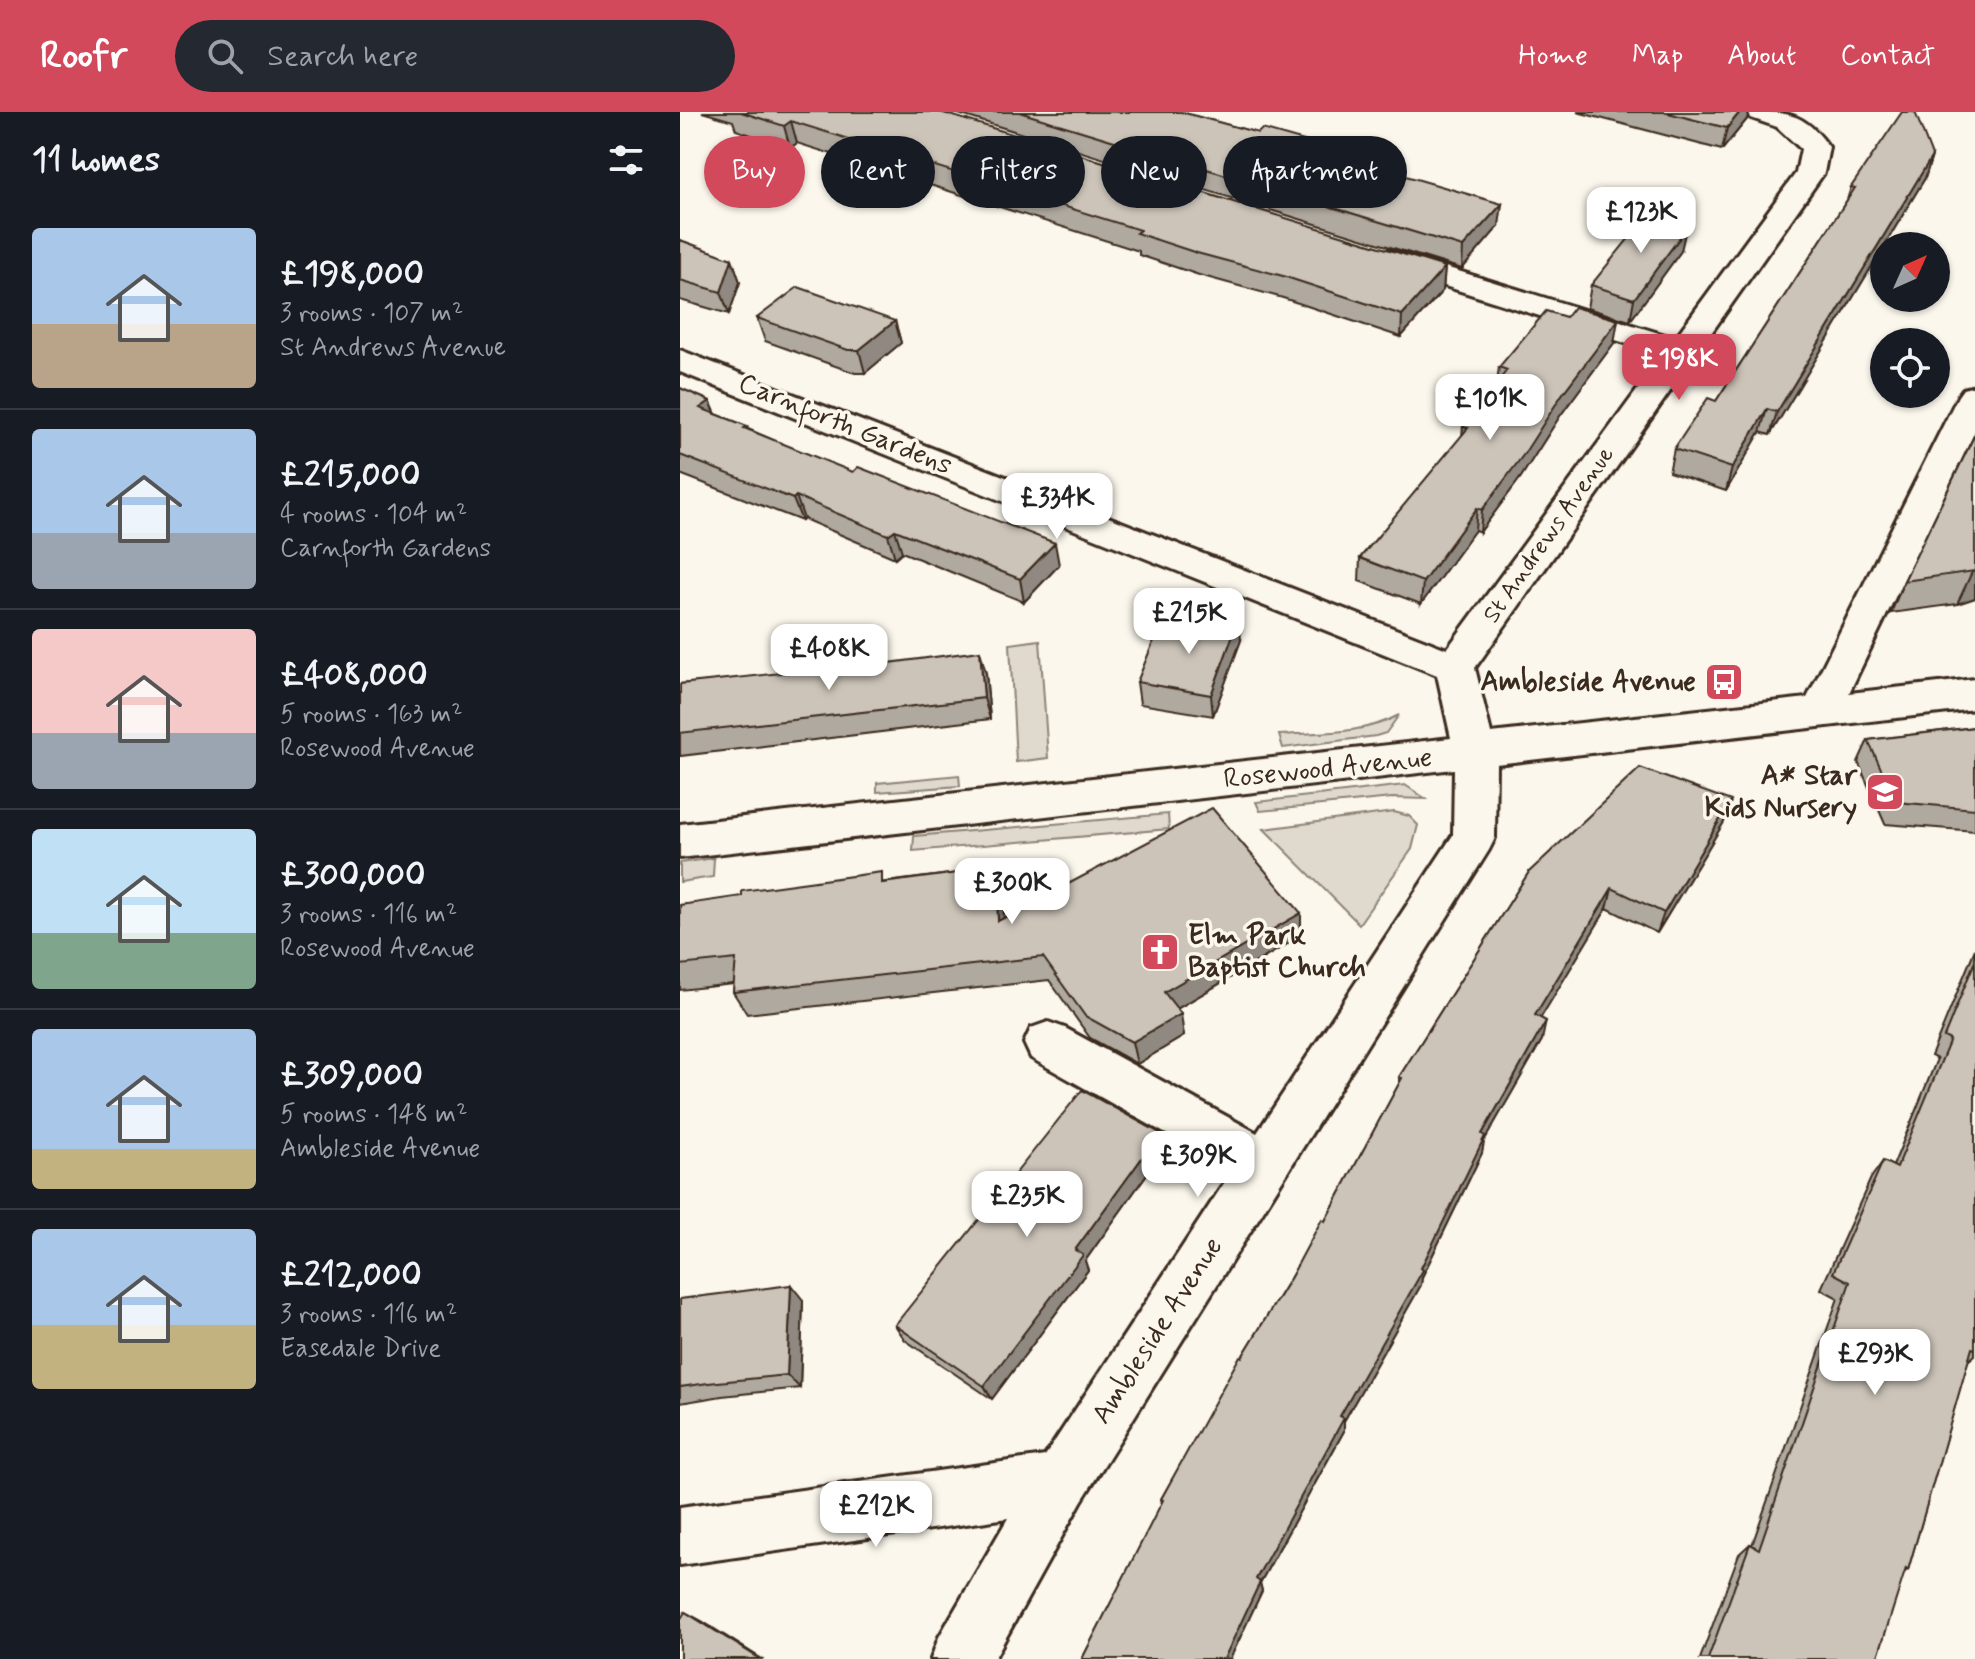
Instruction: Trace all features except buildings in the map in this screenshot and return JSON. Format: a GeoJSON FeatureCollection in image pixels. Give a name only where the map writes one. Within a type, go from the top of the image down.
{"type":"FeatureCollection","features":[{"type":"Feature","properties":{"kind":"street","name":"St Andrews Avenue"},"geometry":{"type":"LineString","coordinates":[[1455,667],[1810,173],[1815,147],[1787,121],[1761,112]]}},
{"type":"Feature","properties":{"kind":"street"},"geometry":{"type":"LineString","coordinates":[[1365,252],[1681,350]]}},
{"type":"Feature","properties":{"kind":"street","name":"Carnforth Gardens"},"geometry":{"type":"LineString","coordinates":[[680,360],[1455,667]]}},
{"type":"Feature","properties":{"kind":"street"},"geometry":{"type":"LineString","coordinates":[[1820,713],[1975,396]]}},
{"type":"Feature","properties":{"kind":"street"},"geometry":{"type":"LineString","coordinates":[[1455,667],[1475,753]]}},
{"type":"Feature","properties":{"kind":"street","name":"Rosewood Avenue"},"geometry":{"type":"LineString","coordinates":[[680,841],[1975,694]]}},
{"type":"Feature","properties":{"kind":"street","name":"Ambleside Avenue"},"geometry":{"type":"LineString","coordinates":[[961,1659],[1061,1482],[1474,838],[1475,753]]}},
{"type":"Feature","properties":{"kind":"street"},"geometry":{"type":"LineString","coordinates":[[1048,1043],[1265,1164]]}},
{"type":"Feature","properties":{"kind":"street"},"geometry":{"type":"LineString","coordinates":[[680,1536],[1061,1482]]}},
{"type":"Feature","properties":{"kind":"shaded area"},"geometry":{"type":"Polygon","coordinates":[[[1040,640],[1048,758],[1016,762],[1010,644],[1040,640]]]}},
{"type":"Feature","properties":{"kind":"shaded area"},"geometry":{"type":"Polygon","coordinates":[[[1399,715],[1386,733],[1376,736],[1283,748],[1279,735],[1356,729],[1399,715]]]}},
{"type":"Feature","properties":{"kind":"shaded area"},"geometry":{"type":"Polygon","coordinates":[[[959,775],[960,786],[877,792],[877,783],[959,775]]]}},
{"type":"Feature","properties":{"kind":"shaded area"},"geometry":{"type":"Polygon","coordinates":[[[1405,785],[1426,799],[1392,798],[1260,811],[1256,802],[1405,785]]]}},
{"type":"Feature","properties":{"kind":"shaded area"},"geometry":{"type":"Polygon","coordinates":[[[1394,812],[1409,816],[1418,825],[1412,849],[1359,924],[1264,829],[1394,812]]]}},
{"type":"Feature","properties":{"kind":"shaded area"},"geometry":{"type":"Polygon","coordinates":[[[1168,814],[1169,829],[913,851],[914,836],[1168,814]]]}},
{"type":"Feature","properties":{"kind":"shaded area"},"geometry":{"type":"Polygon","coordinates":[[[714,858],[713,877],[680,882],[680,863],[714,858]]]}},
{"type":"Feature","properties":{"kind":"place","name":"Ambleside Avenue"},"geometry":{"type":"Point","coordinates":[1724,682]}},
{"type":"Feature","properties":{"kind":"place","name":"A* Star Kids Nursery"},"geometry":{"type":"Point","coordinates":[1885,792]}},
{"type":"Feature","properties":{"kind":"place","name":"Elm Park Baptist Church"},"geometry":{"type":"Point","coordinates":[1160,952]}}]}
